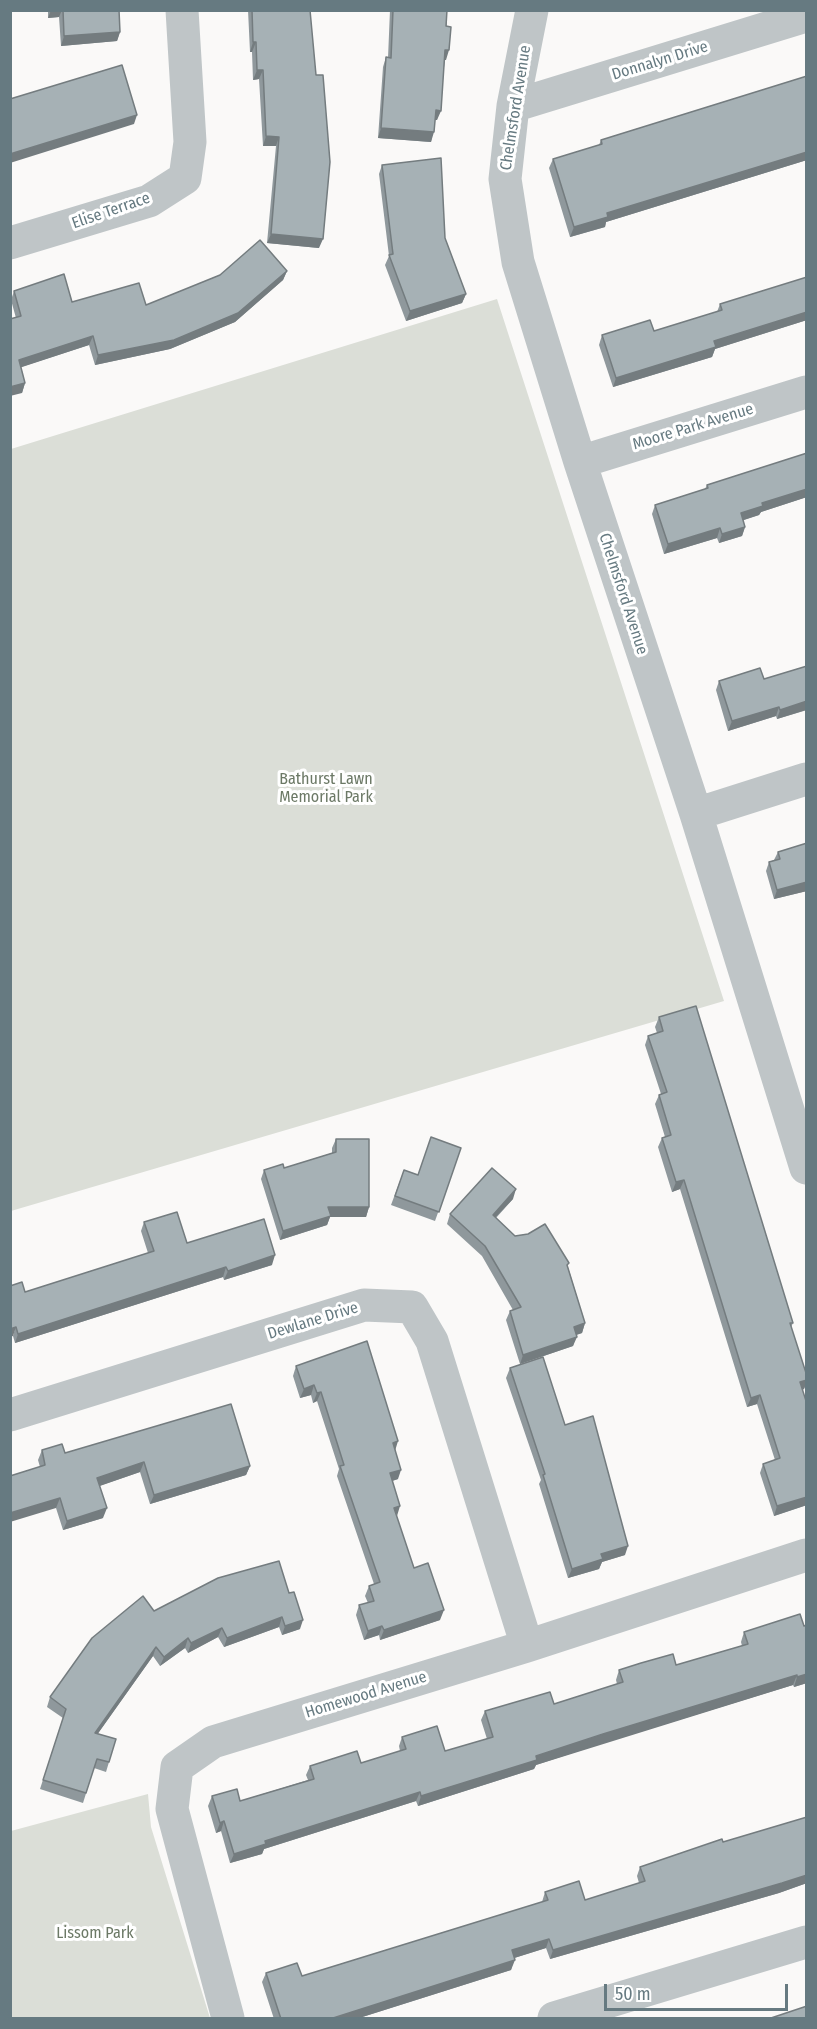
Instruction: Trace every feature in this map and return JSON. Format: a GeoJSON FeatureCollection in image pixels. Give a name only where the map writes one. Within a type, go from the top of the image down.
{"type":"FeatureCollection","features":[{"type":"Feature","properties":{"kind":"street","name":"Elise Terrace"},"geometry":{"type":"LineString","coordinates":[[10,243],[149,201],[185,178],[190,142],[182,10]]}},
{"type":"Feature","properties":{"kind":"street","name":"Chelmsford Avenue"},"geometry":{"type":"LineString","coordinates":[[532,10],[513,106],[505,179],[518,262],[580,462],[696,814],[807,1168]]}},
{"type":"Feature","properties":{"kind":"street","name":"Donnalyn Drive"},"geometry":{"type":"LineString","coordinates":[[513,106],[807,16]]}},
{"type":"Feature","properties":{"kind":"street","name":"Moore Park Avenue"},"geometry":{"type":"LineString","coordinates":[[580,462],[807,392]]}},
{"type":"Feature","properties":{"kind":"street"},"geometry":{"type":"LineString","coordinates":[[696,814],[807,779]]}},
{"type":"Feature","properties":{"kind":"street","name":"Dewlane Drive"},"geometry":{"type":"LineString","coordinates":[[10,1415],[364,1305],[412,1306],[432,1341],[527,1646]]}},
{"type":"Feature","properties":{"kind":"street","name":"Homewood Avenue"},"geometry":{"type":"LineString","coordinates":[[228,2019],[172,1809],[177,1767],[213,1742],[527,1646],[807,1556]]}},
{"type":"Feature","properties":{"kind":"street"},"geometry":{"type":"LineString","coordinates":[[554,2019],[807,1942]]}},
{"type":"Feature","properties":{"kind":"green space","name":"Bathurst Lawn Memorial Park"},"geometry":{"type":"Polygon","coordinates":[[[497,299],[724,1001],[11,1211],[11,449],[497,299]]]}},
{"type":"Feature","properties":{"kind":"green space","name":"Lissom Park"},"geometry":{"type":"Polygon","coordinates":[[[148,1794],[151,1827],[210,2018],[11,2018],[11,1831],[148,1794]]]}},
{"type":"Feature","properties":{"kind":"building"},"geometry":{"type":"Polygon","coordinates":[[[63,10],[119,10],[120,32],[64,36],[63,10]]]}},
{"type":"Feature","properties":{"kind":"building"},"geometry":{"type":"Polygon","coordinates":[[[252,10],[310,10],[316,75],[323,75],[330,162],[323,239],[271,234],[279,137],[266,136],[263,70],[257,70],[252,10]]]}},
{"type":"Feature","properties":{"kind":"building"},"geometry":{"type":"Polygon","coordinates":[[[393,10],[447,10],[446,26],[451,27],[449,50],[445,50],[441,111],[436,110],[434,132],[381,128],[386,57],[391,58],[393,10]]]}},
{"type":"Feature","properties":{"kind":"building"},"geometry":{"type":"Polygon","coordinates":[[[122,65],[137,115],[10,154],[10,99],[122,65]]]}},
{"type":"Feature","properties":{"kind":"building"},"geometry":{"type":"Polygon","coordinates":[[[807,76],[807,152],[607,213],[608,217],[574,227],[553,159],[602,144],[601,140],[807,76]]]}},
{"type":"Feature","properties":{"kind":"building"},"geometry":{"type":"Polygon","coordinates":[[[441,158],[445,238],[466,294],[410,311],[389,255],[393,254],[382,165],[441,158]]]}},
{"type":"Feature","properties":{"kind":"building"},"geometry":{"type":"Polygon","coordinates":[[[260,240],[287,271],[238,313],[174,340],[98,355],[93,336],[19,360],[25,383],[10,387],[10,319],[21,316],[14,291],[64,274],[72,302],[139,283],[146,305],[220,275],[260,240]]]}},
{"type":"Feature","properties":{"kind":"building"},"geometry":{"type":"Polygon","coordinates":[[[807,277],[807,312],[714,341],[716,347],[616,378],[602,335],[650,320],[654,331],[722,310],[720,304],[807,277]]]}},
{"type":"Feature","properties":{"kind":"building"},"geometry":{"type":"Polygon","coordinates":[[[807,453],[807,489],[762,503],[763,506],[741,513],[745,527],[722,534],[720,528],[668,544],[655,505],[708,488],[707,485],[807,453]]]}},
{"type":"Feature","properties":{"kind":"building"},"geometry":{"type":"Polygon","coordinates":[[[807,666],[807,701],[732,721],[719,681],[760,668],[764,679],[807,666]]]}},
{"type":"Feature","properties":{"kind":"building"},"geometry":{"type":"Polygon","coordinates":[[[807,843],[807,882],[777,890],[769,862],[780,859],[778,852],[807,843]]]}},
{"type":"Feature","properties":{"kind":"building"},"geometry":{"type":"Polygon","coordinates":[[[696,1006],[793,1323],[790,1323],[807,1376],[807,1380],[800,1382],[807,1404],[807,1497],[777,1506],[763,1464],[780,1458],[760,1395],[751,1398],[684,1180],[676,1182],[662,1138],[671,1135],[659,1095],[667,1092],[648,1036],[663,1031],[659,1017],[696,1006]]]}},
{"type":"Feature","properties":{"kind":"building"},"geometry":{"type":"Polygon","coordinates":[[[431,1137],[461,1148],[439,1212],[395,1196],[404,1170],[418,1175],[431,1137]]]}},
{"type":"Feature","properties":{"kind":"building"},"geometry":{"type":"Polygon","coordinates":[[[336,1139],[369,1139],[369,1207],[328,1207],[331,1216],[283,1231],[264,1170],[283,1164],[284,1168],[336,1152],[336,1139]]]}},
{"type":"Feature","properties":{"kind":"building"},"geometry":{"type":"Polygon","coordinates":[[[492,1168],[516,1189],[493,1215],[515,1236],[528,1234],[545,1224],[569,1263],[567,1265],[585,1323],[574,1327],[577,1337],[523,1355],[510,1311],[521,1307],[485,1246],[450,1214],[492,1168]]]}},
{"type":"Feature","properties":{"kind":"building"},"geometry":{"type":"Polygon","coordinates":[[[177,1212],[187,1243],[264,1219],[275,1255],[228,1271],[226,1267],[18,1334],[16,1327],[10,1329],[10,1286],[22,1282],[25,1292],[154,1251],[144,1222],[177,1212]]]}},
{"type":"Feature","properties":{"kind":"building"},"geometry":{"type":"Polygon","coordinates":[[[367,1341],[398,1441],[393,1443],[401,1470],[390,1473],[400,1506],[394,1508],[414,1568],[428,1563],[444,1610],[384,1630],[382,1626],[368,1631],[359,1605],[374,1601],[369,1586],[380,1582],[340,1466],[344,1465],[321,1392],[317,1393],[314,1385],[304,1389],[296,1366],[367,1341]]]}},
{"type":"Feature","properties":{"kind":"building"},"geometry":{"type":"Polygon","coordinates":[[[543,1357],[565,1425],[593,1416],[628,1546],[601,1554],[603,1559],[572,1569],[543,1475],[545,1474],[510,1368],[543,1357]]]}},
{"type":"Feature","properties":{"kind":"building"},"geometry":{"type":"Polygon","coordinates":[[[231,1404],[250,1466],[154,1495],[144,1462],[97,1478],[107,1508],[67,1521],[60,1498],[10,1513],[10,1476],[45,1465],[42,1450],[62,1444],[65,1453],[231,1404]]]}},
{"type":"Feature","properties":{"kind":"building"},"geometry":{"type":"Polygon","coordinates":[[[279,1561],[289,1593],[294,1592],[303,1620],[285,1626],[282,1617],[227,1638],[222,1628],[191,1643],[188,1638],[164,1657],[156,1647],[95,1733],[116,1739],[109,1762],[97,1759],[86,1793],[43,1780],[66,1709],[50,1697],[92,1638],[143,1596],[154,1611],[218,1578],[279,1561]]]}},
{"type":"Feature","properties":{"kind":"building"},"geometry":{"type":"Polygon","coordinates":[[[800,1614],[804,1626],[807,1625],[807,1674],[797,1677],[797,1675],[603,1734],[536,1756],[537,1760],[421,1796],[420,1792],[265,1841],[266,1844],[234,1854],[224,1821],[220,1823],[212,1796],[237,1789],[240,1801],[314,1779],[310,1766],[357,1751],[361,1763],[406,1749],[402,1737],[437,1726],[445,1751],[493,1737],[485,1711],[550,1692],[554,1704],[623,1682],[619,1670],[641,1663],[673,1654],[676,1665],[748,1644],[744,1632],[800,1614]]]}},
{"type":"Feature","properties":{"kind":"building"},"geometry":{"type":"Polygon","coordinates":[[[807,1817],[807,1875],[553,1950],[549,1939],[512,1950],[515,1960],[330,2019],[281,2019],[266,1973],[297,1963],[302,1976],[548,1900],[545,1892],[579,1881],[585,1900],[645,1881],[640,1867],[722,1839],[723,1842],[807,1817]]]}},
{"type":"Feature","properties":{"kind":"building"},"geometry":{"type":"Polygon","coordinates":[[[807,2006],[807,2019],[768,2019],[807,2006]]]}}]}
